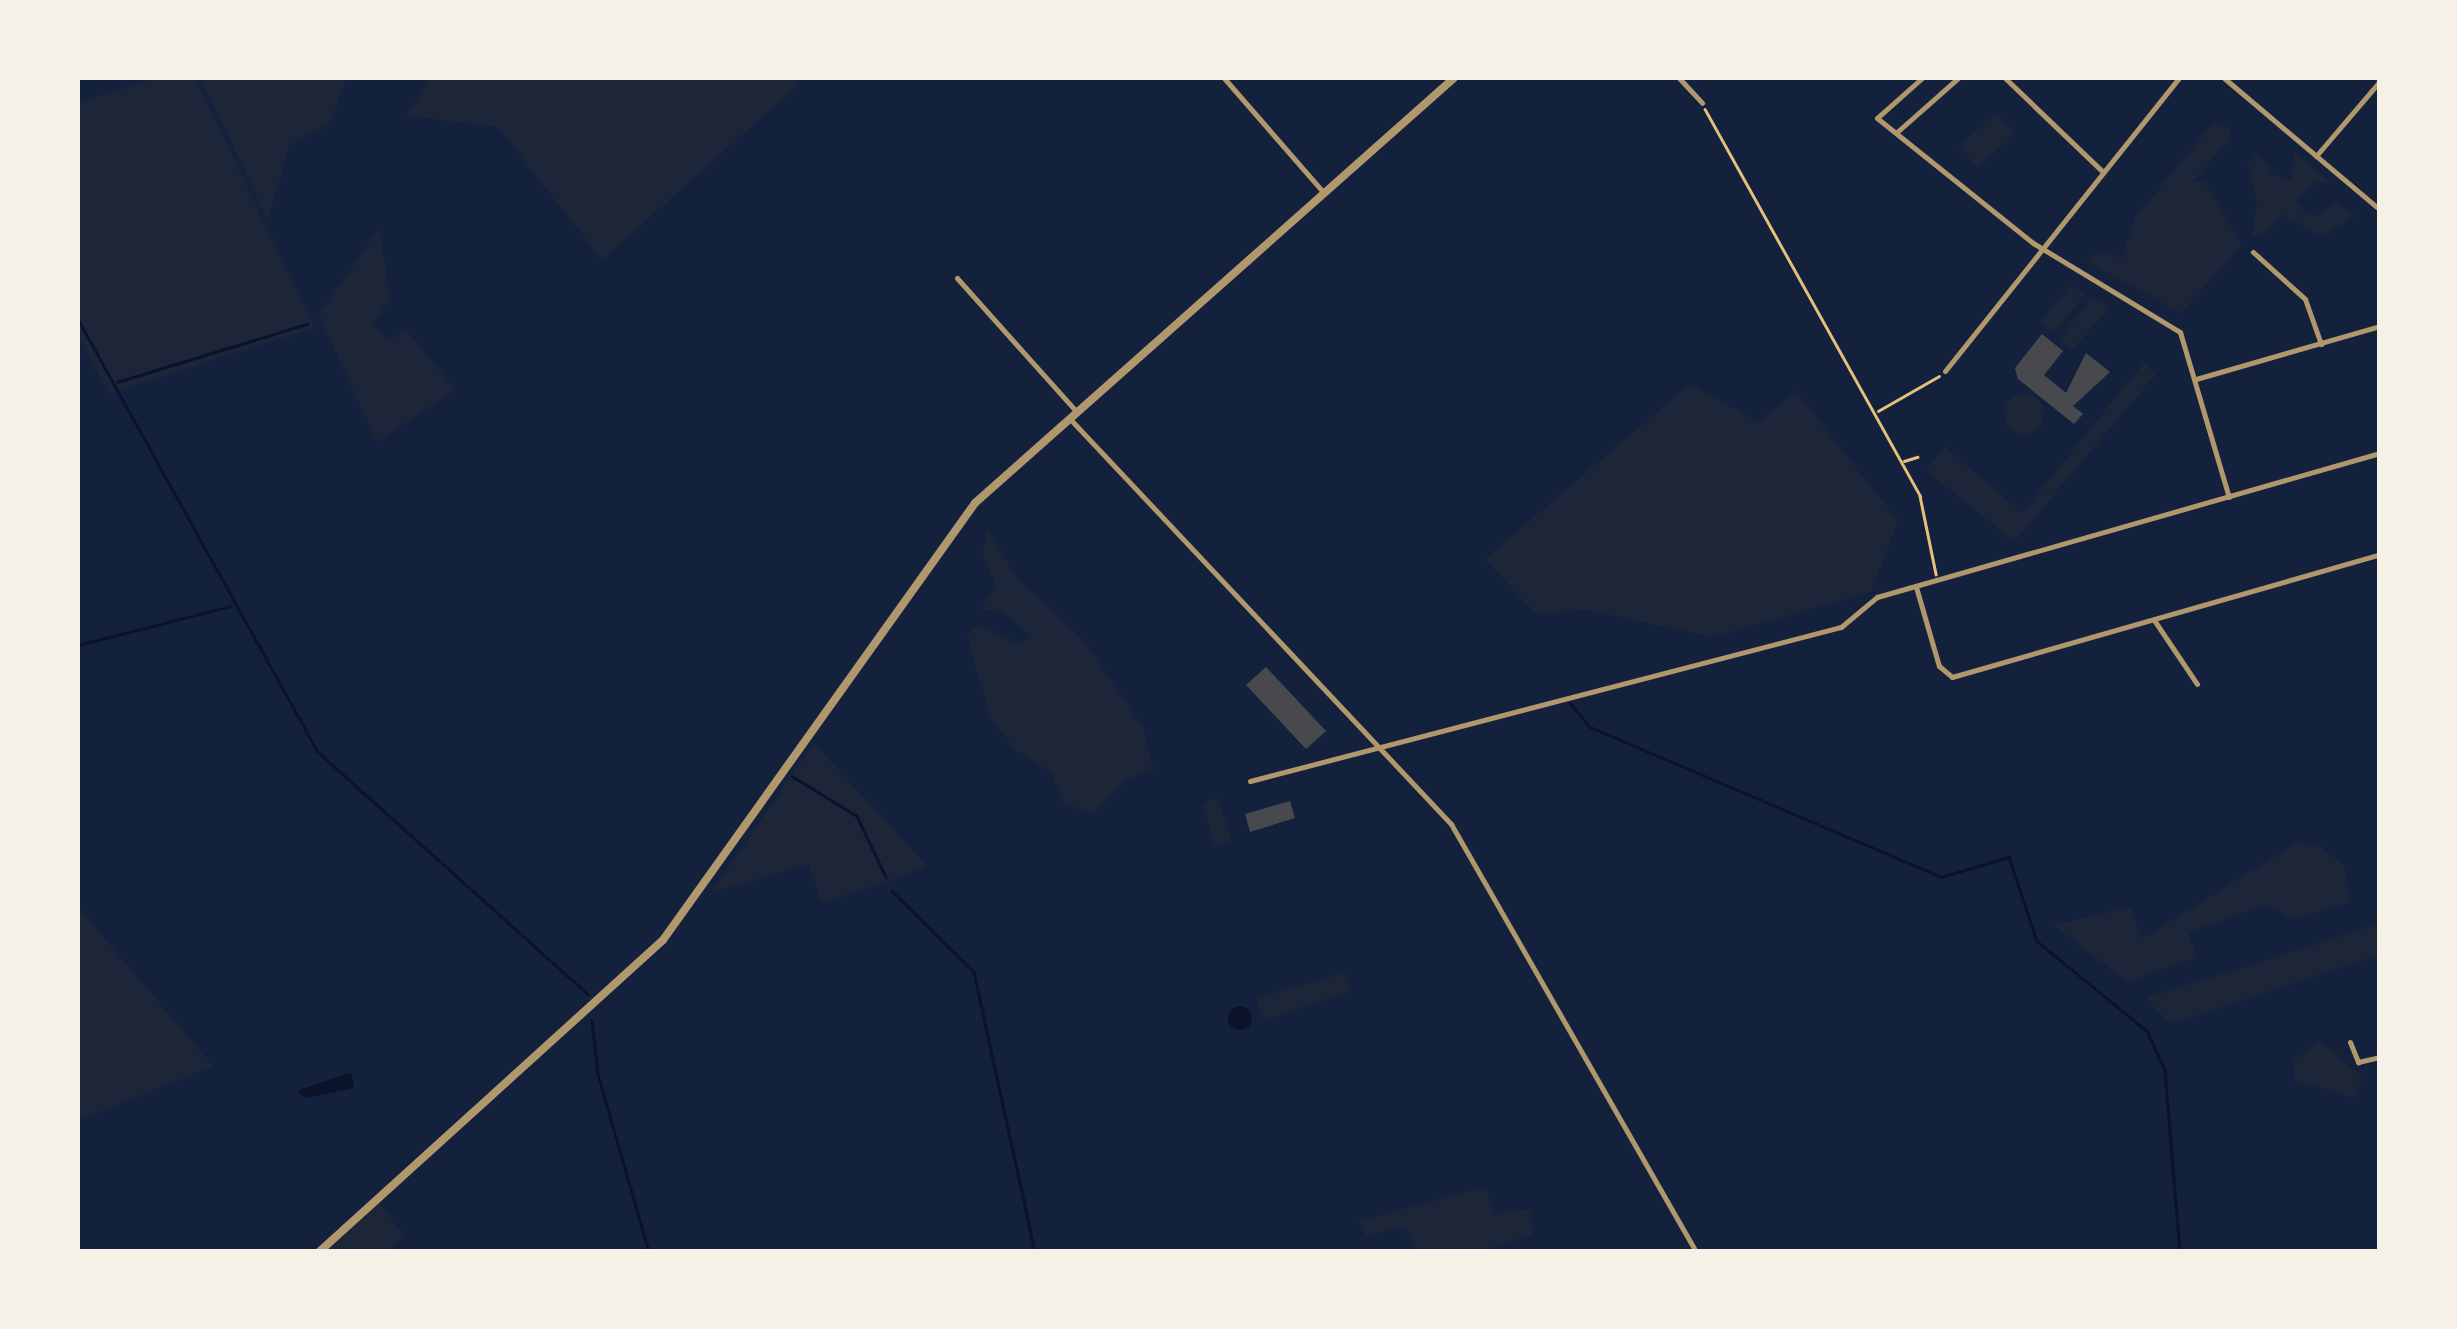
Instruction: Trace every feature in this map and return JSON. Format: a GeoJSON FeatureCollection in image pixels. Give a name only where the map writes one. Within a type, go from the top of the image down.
{"type":"FeatureCollection","features":[{"type":"Feature","properties":{"kind":"street"},"geometry":{"type":"LineString","coordinates":[[1224,78],[1324,192]]}},
{"type":"Feature","properties":{"kind":"street"},"geometry":{"type":"LineString","coordinates":[[319,1252],[673,927],[975,503],[1454,78]]}},
{"type":"Feature","properties":{"kind":"street"},"geometry":{"type":"LineString","coordinates":[[1679,78],[1702,103]]}},
{"type":"Feature","properties":{"kind":"street"},"geometry":{"type":"LineString","coordinates":[[1922,78],[1877,118],[2041,248],[2180,332],[2230,496]]}},
{"type":"Feature","properties":{"kind":"street"},"geometry":{"type":"LineString","coordinates":[[1896,133],[1958,78]]}},
{"type":"Feature","properties":{"kind":"street"},"geometry":{"type":"LineString","coordinates":[[2005,78],[2103,172]]}},
{"type":"Feature","properties":{"kind":"street"},"geometry":{"type":"LineString","coordinates":[[1945,371],[2179,78]]}},
{"type":"Feature","properties":{"kind":"street"},"geometry":{"type":"LineString","coordinates":[[2224,78],[2380,210]]}},
{"type":"Feature","properties":{"kind":"street"},"geometry":{"type":"LineString","coordinates":[[2316,156],[2380,81]]}},
{"type":"Feature","properties":{"kind":"street"},"geometry":{"type":"LineString","coordinates":[[2254,252],[2304,298],[2320,344]]}},
{"type":"Feature","properties":{"kind":"street"},"geometry":{"type":"LineString","coordinates":[[957,278],[1072,414],[1462,839],[1696,1252]]}},
{"type":"Feature","properties":{"kind":"street"},"geometry":{"type":"LineString","coordinates":[[2196,379],[2380,326]]}},
{"type":"Feature","properties":{"kind":"street"},"geometry":{"type":"LineString","coordinates":[[1250,781],[1824,632],[1877,597],[2380,453]]}},
{"type":"Feature","properties":{"kind":"street"},"geometry":{"type":"LineString","coordinates":[[1916,587],[1939,666],[1952,677],[2380,554]]}},
{"type":"Feature","properties":{"kind":"street"},"geometry":{"type":"LineString","coordinates":[[2154,620],[2196,684]]}},
{"type":"Feature","properties":{"kind":"street"},"geometry":{"type":"LineString","coordinates":[[2350,1042],[2358,1062],[2380,1057]]}},
{"type":"Feature","properties":{"kind":"path"},"geometry":{"type":"LineString","coordinates":[[1702,103],[1902,461],[1938,580]]}},
{"type":"Feature","properties":{"kind":"path"},"geometry":{"type":"LineString","coordinates":[[1877,412],[1898,408],[1945,371]]}},
{"type":"Feature","properties":{"kind":"path"},"geometry":{"type":"LineString","coordinates":[[1902,461],[1918,457]]}},
{"type":"Feature","properties":{"kind":"shaded area"},"geometry":{"type":"Polygon","coordinates":[[[157,78],[195,78],[315,328],[109,393],[78,337],[78,102],[157,78]]]}},
{"type":"Feature","properties":{"kind":"shaded area"},"geometry":{"type":"Polygon","coordinates":[[[201,78],[347,78],[329,124],[289,145],[268,221],[201,78]]]}},
{"type":"Feature","properties":{"kind":"shaded area"},"geometry":{"type":"Polygon","coordinates":[[[430,78],[792,78],[800,83],[602,260],[498,127],[407,116],[430,78]]]}},
{"type":"Feature","properties":{"kind":"shaded area"},"geometry":{"type":"Polygon","coordinates":[[[1996,113],[2015,134],[1977,167],[1959,146],[1996,113]]]}},
{"type":"Feature","properties":{"kind":"shaded area"},"geometry":{"type":"Polygon","coordinates":[[[2213,123],[2229,127],[2229,140],[2192,182],[2205,182],[2242,245],[2181,313],[2084,260],[2104,252],[2122,259],[2134,219],[2213,123]]]}},
{"type":"Feature","properties":{"kind":"shaded area"},"geometry":{"type":"Polygon","coordinates":[[[2294,152],[2331,183],[2316,182],[2296,201],[2305,213],[2317,217],[2336,202],[2355,215],[2323,237],[2281,214],[2265,235],[2252,235],[2257,201],[2247,165],[2258,153],[2273,174],[2291,180],[2294,152]]]}},
{"type":"Feature","properties":{"kind":"shaded area"},"geometry":{"type":"Polygon","coordinates":[[[379,228],[390,299],[372,324],[389,340],[405,329],[456,390],[377,442],[319,315],[379,228]]]}},
{"type":"Feature","properties":{"kind":"shaded area"},"geometry":{"type":"Polygon","coordinates":[[[2070,285],[2085,294],[2053,333],[2040,323],[2070,285]]]}},
{"type":"Feature","properties":{"kind":"shaded area"},"geometry":{"type":"Polygon","coordinates":[[[2092,298],[2110,308],[2072,350],[2059,339],[2092,298]]]}},
{"type":"Feature","properties":{"kind":"shaded area"},"geometry":{"type":"Polygon","coordinates":[[[2144,363],[2156,374],[2014,542],[1926,470],[1945,447],[2022,513],[2144,363]]]}},
{"type":"Feature","properties":{"kind":"shaded area"},"geometry":{"type":"Polygon","coordinates":[[[1690,384],[1759,422],[1796,391],[1898,521],[1871,592],[1712,637],[1587,610],[1536,614],[1485,559],[1690,384]]]}},
{"type":"Feature","properties":{"kind":"shaded area"},"geometry":{"type":"Polygon","coordinates":[[[2024,394],[2038,400],[2044,414],[2038,428],[2024,434],[2010,428],[2004,414],[2010,400],[2024,394]]]}},
{"type":"Feature","properties":{"kind":"shaded area"},"geometry":{"type":"Polygon","coordinates":[[[988,530],[1017,578],[1085,642],[1143,728],[1153,769],[1124,781],[1092,815],[1064,803],[1050,771],[1014,749],[990,716],[967,637],[978,624],[1017,644],[1031,636],[1002,611],[979,610],[996,586],[982,553],[988,530]]]}},
{"type":"Feature","properties":{"kind":"shaded area"},"geometry":{"type":"Polygon","coordinates":[[[814,743],[928,867],[821,903],[809,864],[711,893],[814,743]]]}},
{"type":"Feature","properties":{"kind":"shaded area"},"geometry":{"type":"Polygon","coordinates":[[[1218,798],[1232,841],[1215,846],[1202,803],[1218,798]]]}},
{"type":"Feature","properties":{"kind":"shaded area"},"geometry":{"type":"Polygon","coordinates":[[[2296,843],[2323,848],[2345,867],[2350,902],[2294,920],[2268,905],[2188,932],[2197,957],[2127,982],[2054,925],[2130,907],[2142,939],[2296,843]]]}},
{"type":"Feature","properties":{"kind":"shaded area"},"geometry":{"type":"Polygon","coordinates":[[[78,907],[213,1066],[78,1121],[78,907]]]}},
{"type":"Feature","properties":{"kind":"shaded area"},"geometry":{"type":"Polygon","coordinates":[[[2379,924],[2379,955],[2170,1024],[2146,998],[2379,924]]]}},
{"type":"Feature","properties":{"kind":"shaded area"},"geometry":{"type":"Polygon","coordinates":[[[1345,973],[1352,990],[1263,1021],[1257,998],[1345,973]]]}},
{"type":"Feature","properties":{"kind":"shaded area"},"geometry":{"type":"Polygon","coordinates":[[[1240,1006],[1252,1018],[1240,1030],[1228,1018],[1240,1006]]]}},
{"type":"Feature","properties":{"kind":"shaded area"},"geometry":{"type":"Polygon","coordinates":[[[2320,1041],[2362,1077],[2355,1098],[2295,1081],[2293,1061],[2320,1041]]]}},
{"type":"Feature","properties":{"kind":"shaded area"},"geometry":{"type":"Polygon","coordinates":[[[351,1072],[354,1088],[305,1098],[297,1091],[351,1072]]]}},
{"type":"Feature","properties":{"kind":"shaded area"},"geometry":{"type":"Polygon","coordinates":[[[1485,1187],[1495,1213],[1531,1209],[1533,1234],[1482,1251],[1416,1251],[1405,1227],[1366,1236],[1359,1221],[1485,1187]]]}},
{"type":"Feature","properties":{"kind":"shaded area"},"geometry":{"type":"Polygon","coordinates":[[[379,1202],[405,1236],[388,1251],[327,1252],[379,1202]]]}},
{"type":"Feature","properties":{"kind":"building"},"geometry":{"type":"Polygon","coordinates":[[[2042,334],[2063,351],[2044,375],[2066,393],[2086,353],[2110,372],[2073,406],[2083,414],[2074,424],[2018,379],[2015,368],[2042,334]]]}},
{"type":"Feature","properties":{"kind":"building"},"geometry":{"type":"Polygon","coordinates":[[[1266,667],[1326,731],[1306,749],[1246,685],[1266,667]]]}},
{"type":"Feature","properties":{"kind":"building"},"geometry":{"type":"Polygon","coordinates":[[[1290,801],[1295,818],[1250,832],[1245,814],[1290,801]]]}},
{"type":"Feature","properties":{"kind":"waterway"},"geometry":{"type":"LineString","coordinates":[[78,319],[317,751],[588,994]]}},
{"type":"Feature","properties":{"kind":"waterway"},"geometry":{"type":"LineString","coordinates":[[117,382],[307,324]]}},
{"type":"Feature","properties":{"kind":"waterway"},"geometry":{"type":"LineString","coordinates":[[78,645],[231,606]]}},
{"type":"Feature","properties":{"kind":"waterway"},"geometry":{"type":"LineString","coordinates":[[1570,703],[1590,727],[1941,877],[2009,857],[2037,941],[2147,1031],[2165,1070],[2180,1252]]}},
{"type":"Feature","properties":{"kind":"waterway"},"geometry":{"type":"LineString","coordinates":[[792,776],[857,816],[886,877]]}},
{"type":"Feature","properties":{"kind":"waterway"},"geometry":{"type":"LineString","coordinates":[[892,891],[974,972],[1035,1252]]}},
{"type":"Feature","properties":{"kind":"waterway"},"geometry":{"type":"LineString","coordinates":[[592,1020],[598,1074],[649,1252]]}}]}
